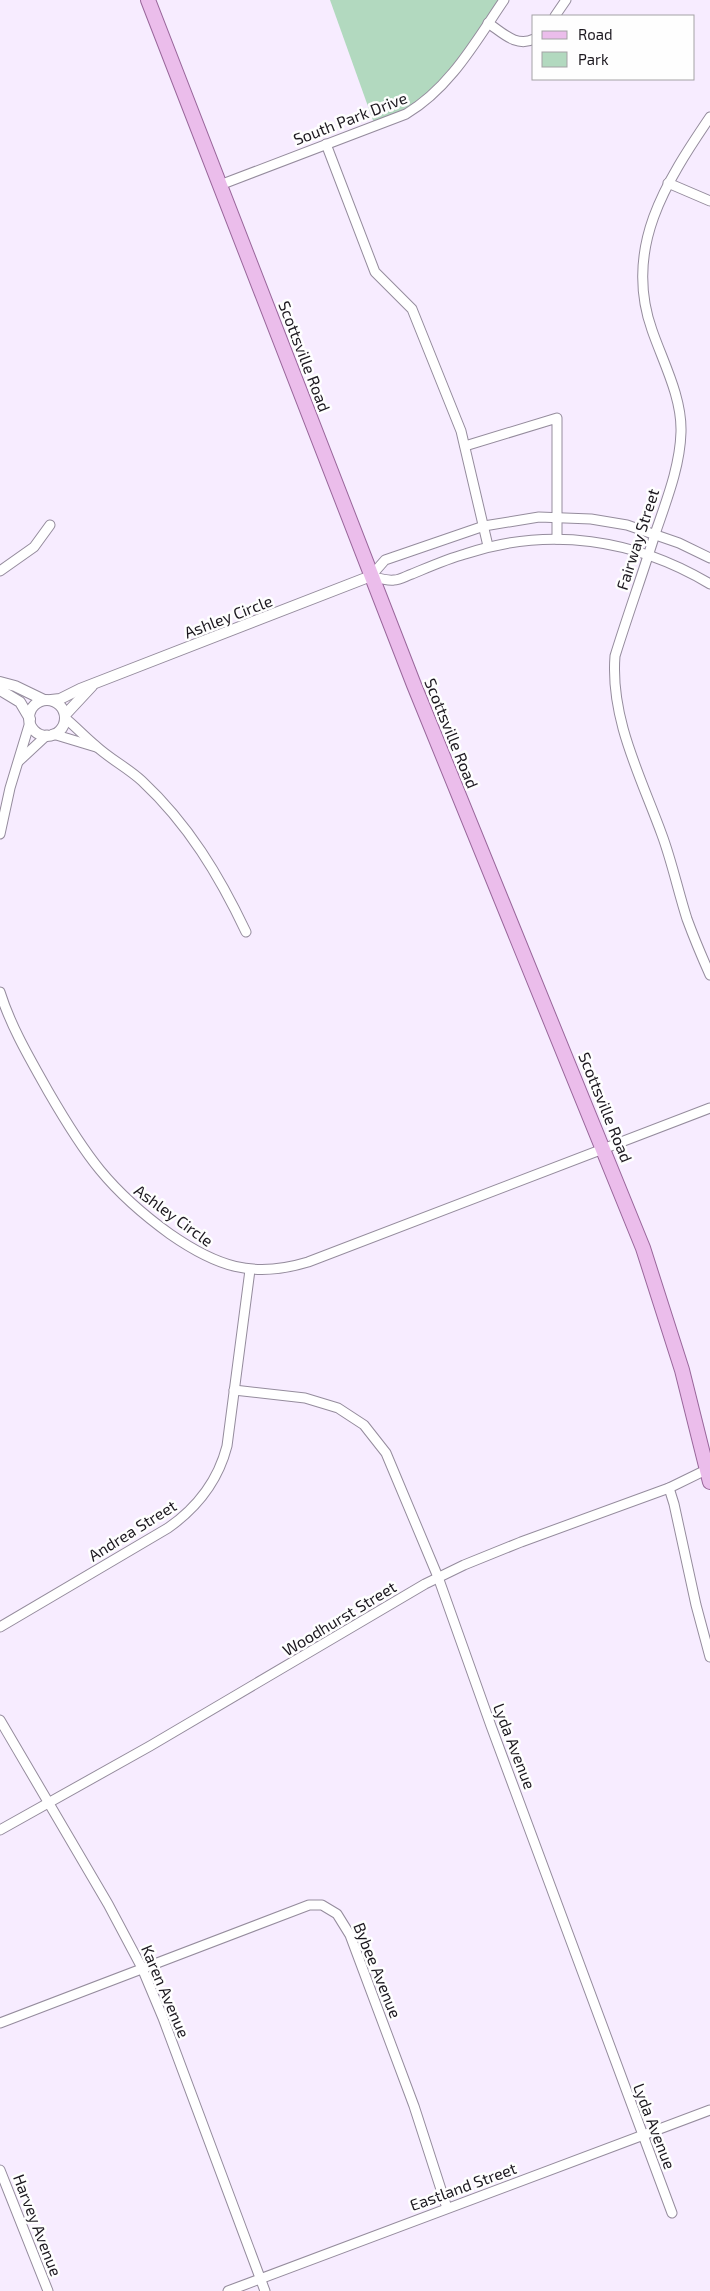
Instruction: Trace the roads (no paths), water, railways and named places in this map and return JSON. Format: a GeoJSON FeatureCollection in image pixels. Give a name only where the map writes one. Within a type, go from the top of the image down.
{"type":"FeatureCollection","features":[{"type":"Feature","properties":{"kind":"main road","name":"Scottsville Road"},"geometry":{"type":"LineString","coordinates":[[148,0],[450,776],[603,1148],[662,1302],[709,1473]]}},
{"type":"Feature","properties":{"kind":"street","name":"South Park Drive"},"geometry":{"type":"LineString","coordinates":[[220,185],[406,114],[430,98],[461,63],[504,0]]}},
{"type":"Feature","properties":{"kind":"street"},"geometry":{"type":"LineString","coordinates":[[556,15],[566,0]]}},
{"type":"Feature","properties":{"kind":"street"},"geometry":{"type":"LineString","coordinates":[[488,23],[518,42],[526,43],[532,41]]}},
{"type":"Feature","properties":{"kind":"street","name":"Fairway Street"},"geometry":{"type":"LineString","coordinates":[[710,117],[668,183],[652,217],[646,243],[643,269],[644,295],[648,320],[675,395],[680,419],[678,455],[649,554],[614,656],[614,694],[622,724],[663,838],[687,918],[710,975]]}},
{"type":"Feature","properties":{"kind":"street"},"geometry":{"type":"LineString","coordinates":[[326,144],[375,272],[412,309],[461,432],[488,546]]}},
{"type":"Feature","properties":{"kind":"street"},"geometry":{"type":"LineString","coordinates":[[668,183],[710,202]]}},
{"type":"Feature","properties":{"kind":"street"},"geometry":{"type":"LineString","coordinates":[[465,446],[558,418],[557,539]]}},
{"type":"Feature","properties":{"kind":"street"},"geometry":{"type":"LineString","coordinates":[[710,558],[655,534],[609,521],[556,517],[521,519],[484,526],[385,560],[372,576],[394,581],[488,546],[526,540],[557,539],[601,542],[649,554],[681,568],[710,584]]}},
{"type":"Feature","properties":{"kind":"street"},"geometry":{"type":"LineString","coordinates":[[0,571],[34,547],[50,525]]}},
{"type":"Feature","properties":{"kind":"street","name":"Ashley Circle"},"geometry":{"type":"LineString","coordinates":[[47,700],[60,699],[94,683],[372,576]]}},
{"type":"Feature","properties":{"kind":"street"},"geometry":{"type":"LineString","coordinates":[[0,682],[59,704],[65,717],[77,730],[141,780],[180,821],[226,890],[246,932]]}},
{"type":"Feature","properties":{"kind":"street","name":"Ashley Circle"},"geometry":{"type":"LineString","coordinates":[[65,717],[94,683]]}},
{"type":"Feature","properties":{"kind":"street"},"geometry":{"type":"LineString","coordinates":[[0,690],[20,702],[36,731],[96,746]]}},
{"type":"Feature","properties":{"kind":"street"},"geometry":{"type":"LineString","coordinates":[[0,834],[35,705],[47,700]]}},
{"type":"Feature","properties":{"kind":"street"},"geometry":{"type":"LineString","coordinates":[[19,761],[50,735],[62,728],[65,717]]}},
{"type":"Feature","properties":{"kind":"street","name":"Ashley Circle"},"geometry":{"type":"LineString","coordinates":[[0,992],[15,1028],[41,1079],[81,1146],[110,1184],[145,1216],[204,1256],[228,1266],[250,1270],[280,1269],[308,1262],[710,1108]]}},
{"type":"Feature","properties":{"kind":"street","name":"Andrea Street"},"geometry":{"type":"LineString","coordinates":[[0,1627],[168,1528],[190,1512],[214,1481],[224,1458],[229,1433],[250,1270]]}},
{"type":"Feature","properties":{"kind":"street","name":"Lyda Avenue"},"geometry":{"type":"LineString","coordinates":[[234,1390],[316,1400],[338,1408],[364,1425],[378,1441],[392,1465],[438,1577],[672,2213]]}},
{"type":"Feature","properties":{"kind":"street","name":"Woodhurst Street"},"geometry":{"type":"LineString","coordinates":[[0,1830],[438,1577],[521,1542],[709,1473]]}},
{"type":"Feature","properties":{"kind":"street"},"geometry":{"type":"LineString","coordinates":[[669,1488],[710,1657]]}},
{"type":"Feature","properties":{"kind":"street","name":"Karen Avenue"},"geometry":{"type":"LineString","coordinates":[[0,1720],[108,1904],[142,1968],[163,2018],[265,2291]]}},
{"type":"Feature","properties":{"kind":"street","name":"Bybee Avenue"},"geometry":{"type":"LineString","coordinates":[[142,1968],[309,1905],[322,1905],[337,1914],[350,1935],[375,1999],[414,2106],[447,2208]]}},
{"type":"Feature","properties":{"kind":"street"},"geometry":{"type":"LineString","coordinates":[[0,2023],[142,1968]]}},
{"type":"Feature","properties":{"kind":"street","name":"Eastland Street"},"geometry":{"type":"LineString","coordinates":[[228,2291],[710,2110]]}},
{"type":"Feature","properties":{"kind":"street","name":"Harvey Avenue"},"geometry":{"type":"LineString","coordinates":[[0,2170],[48,2291]]}}]}
